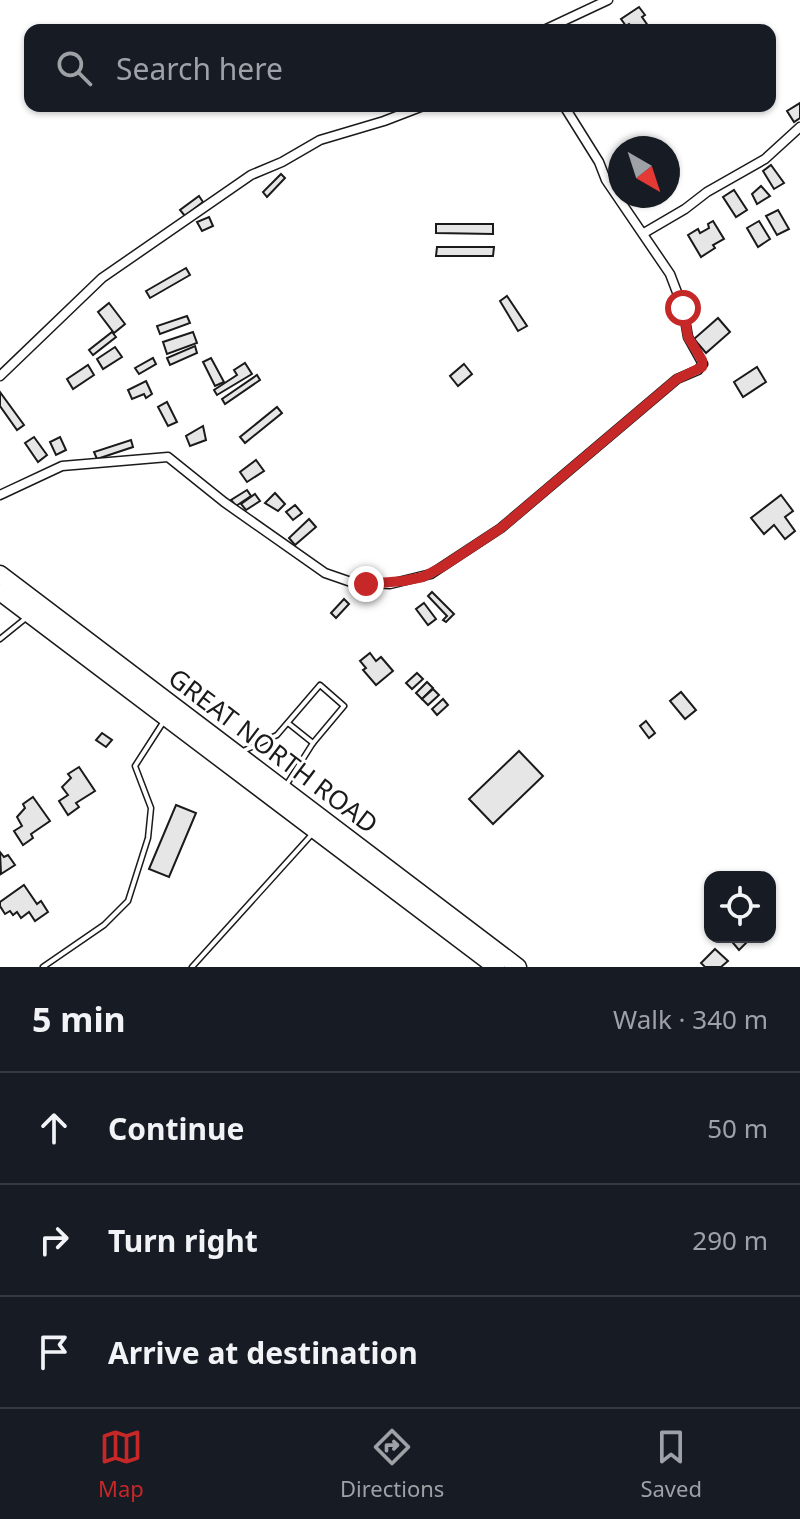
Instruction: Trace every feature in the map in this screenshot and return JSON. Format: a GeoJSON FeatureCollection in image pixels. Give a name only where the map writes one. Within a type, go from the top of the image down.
{"type":"FeatureCollection","features":[{"type":"Feature","properties":{"kind":"highway","name":"GREAT NORTH ROAD"},"geometry":{"type":"LineString","coordinates":[[0,574],[315,831],[496,967]]}},
{"type":"Feature","properties":{"kind":"highway","name":"GREAT NORTH ROAD"},"geometry":{"type":"LineString","coordinates":[[0,592],[169,711],[237,754],[518,967]]}},
{"type":"Feature","properties":{"kind":"street"},"geometry":{"type":"LineString","coordinates":[[557,24],[608,0]]}},
{"type":"Feature","properties":{"kind":"street"},"geometry":{"type":"LineString","coordinates":[[0,376],[102,278],[251,175],[282,162],[320,140],[407,112]]}},
{"type":"Feature","properties":{"kind":"street"},"geometry":{"type":"LineString","coordinates":[[0,495],[62,466],[168,457],[224,502],[325,573],[351,582],[380,585],[431,574],[501,528],[677,379],[702,367],[702,360],[688,337],[683,308],[670,274],[606,180],[599,162],[568,112]]}},
{"type":"Feature","properties":{"kind":"street"},"geometry":{"type":"LineString","coordinates":[[644,233],[765,159],[800,127]]}},
{"type":"Feature","properties":{"kind":"lane"},"geometry":{"type":"LineString","coordinates":[[0,639],[30,615]]}},
{"type":"Feature","properties":{"kind":"lane"},"geometry":{"type":"LineString","coordinates":[[237,754],[277,735],[320,685],[344,706],[313,743],[284,790]]}},
{"type":"Feature","properties":{"kind":"lane"},"geometry":{"type":"LineString","coordinates":[[43,967],[104,925],[128,901],[148,838],[151,808],[135,766],[169,711]]}},
{"type":"Feature","properties":{"kind":"lane"},"geometry":{"type":"LineString","coordinates":[[288,723],[313,743]]}},
{"type":"Feature","properties":{"kind":"lane"},"geometry":{"type":"LineString","coordinates":[[192,967],[315,831]]}},
{"type":"Feature","properties":{"kind":"building"},"geometry":{"type":"Polygon","coordinates":[[[639,7],[647,24],[625,24],[621,19],[639,7]]]}},
{"type":"Feature","properties":{"kind":"building"},"geometry":{"type":"Polygon","coordinates":[[[800,103],[800,118],[794,122],[787,111],[800,103]]]}},
{"type":"Feature","properties":{"kind":"building"},"geometry":{"type":"Polygon","coordinates":[[[771,165],[784,183],[774,189],[763,171],[771,165]]]}},
{"type":"Feature","properties":{"kind":"building"},"geometry":{"type":"Polygon","coordinates":[[[281,174],[285,178],[267,197],[263,192],[281,174]]]}},
{"type":"Feature","properties":{"kind":"building"},"geometry":{"type":"Polygon","coordinates":[[[761,186],[770,196],[757,204],[752,194],[761,186]]]}},
{"type":"Feature","properties":{"kind":"building"},"geometry":{"type":"Polygon","coordinates":[[[734,190],[747,210],[736,217],[723,197],[734,190]]]}},
{"type":"Feature","properties":{"kind":"building"},"geometry":{"type":"Polygon","coordinates":[[[199,196],[203,202],[185,216],[180,210],[199,196]]]}},
{"type":"Feature","properties":{"kind":"building"},"geometry":{"type":"Polygon","coordinates":[[[778,210],[789,229],[777,235],[766,216],[778,210]]]}},
{"type":"Feature","properties":{"kind":"building"},"geometry":{"type":"Polygon","coordinates":[[[209,217],[213,226],[202,231],[197,222],[209,217]]]}},
{"type":"Feature","properties":{"kind":"building"},"geometry":{"type":"Polygon","coordinates":[[[713,221],[724,239],[701,257],[688,235],[698,229],[700,233],[709,228],[708,224],[713,221]]]}},
{"type":"Feature","properties":{"kind":"building"},"geometry":{"type":"Polygon","coordinates":[[[759,221],[770,239],[758,247],[747,228],[759,221]]]}},
{"type":"Feature","properties":{"kind":"building"},"geometry":{"type":"Polygon","coordinates":[[[436,224],[493,224],[493,234],[436,233],[436,224]]]}},
{"type":"Feature","properties":{"kind":"building"},"geometry":{"type":"Polygon","coordinates":[[[437,247],[494,247],[493,256],[436,256],[437,247]]]}},
{"type":"Feature","properties":{"kind":"building"},"geometry":{"type":"Polygon","coordinates":[[[186,268],[190,275],[150,298],[146,291],[186,268]]]}},
{"type":"Feature","properties":{"kind":"building"},"geometry":{"type":"Polygon","coordinates":[[[507,296],[527,326],[518,331],[500,301],[507,296]]]}},
{"type":"Feature","properties":{"kind":"building"},"geometry":{"type":"Polygon","coordinates":[[[109,303],[125,324],[114,333],[98,312],[109,303]]]}},
{"type":"Feature","properties":{"kind":"building"},"geometry":{"type":"Polygon","coordinates":[[[187,316],[190,323],[160,334],[157,326],[187,316]]]}},
{"type":"Feature","properties":{"kind":"building"},"geometry":{"type":"Polygon","coordinates":[[[718,318],[730,332],[706,353],[694,339],[718,318]]]}},
{"type":"Feature","properties":{"kind":"building"},"geometry":{"type":"Polygon","coordinates":[[[112,332],[116,337],[93,355],[89,350],[112,332]]]}},
{"type":"Feature","properties":{"kind":"building"},"geometry":{"type":"Polygon","coordinates":[[[193,332],[197,343],[167,354],[163,342],[193,332]]]}},
{"type":"Feature","properties":{"kind":"building"},"geometry":{"type":"Polygon","coordinates":[[[195,346],[197,353],[170,365],[167,358],[195,346]]]}},
{"type":"Feature","properties":{"kind":"building"},"geometry":{"type":"Polygon","coordinates":[[[115,347],[122,357],[103,369],[97,359],[115,347]]]}},
{"type":"Feature","properties":{"kind":"building"},"geometry":{"type":"Polygon","coordinates":[[[153,358],[156,364],[139,374],[135,368],[153,358]]]}},
{"type":"Feature","properties":{"kind":"building"},"geometry":{"type":"Polygon","coordinates":[[[211,358],[224,382],[215,386],[203,362],[211,358]]]}},
{"type":"Feature","properties":{"kind":"building"},"geometry":{"type":"Polygon","coordinates":[[[245,363],[252,374],[217,395],[214,390],[237,375],[234,370],[245,363]]]}},
{"type":"Feature","properties":{"kind":"building"},"geometry":{"type":"Polygon","coordinates":[[[464,364],[472,374],[458,386],[450,376],[464,364]]]}},
{"type":"Feature","properties":{"kind":"building"},"geometry":{"type":"Polygon","coordinates":[[[88,365],[94,375],[73,389],[67,379],[88,365]]]}},
{"type":"Feature","properties":{"kind":"building"},"geometry":{"type":"Polygon","coordinates":[[[757,367],[766,382],[743,397],[734,382],[757,367]]]}},
{"type":"Feature","properties":{"kind":"building"},"geometry":{"type":"Polygon","coordinates":[[[257,375],[260,380],[225,404],[222,399],[257,375]]]}},
{"type":"Feature","properties":{"kind":"building"},"geometry":{"type":"Polygon","coordinates":[[[146,381],[152,394],[146,398],[144,394],[132,399],[128,390],[146,381]]]}},
{"type":"Feature","properties":{"kind":"building"},"geometry":{"type":"Polygon","coordinates":[[[0,392],[24,425],[17,430],[0,406],[0,392]]]}},
{"type":"Feature","properties":{"kind":"building"},"geometry":{"type":"Polygon","coordinates":[[[167,402],[177,422],[168,426],[158,407],[167,402]]]}},
{"type":"Feature","properties":{"kind":"building"},"geometry":{"type":"Polygon","coordinates":[[[277,407],[282,413],[245,443],[240,437],[277,407]]]}},
{"type":"Feature","properties":{"kind":"building"},"geometry":{"type":"Polygon","coordinates":[[[203,426],[206,440],[190,446],[186,436],[203,426]]]}},
{"type":"Feature","properties":{"kind":"building"},"geometry":{"type":"Polygon","coordinates":[[[34,437],[47,455],[38,462],[25,443],[34,437]]]}},
{"type":"Feature","properties":{"kind":"building"},"geometry":{"type":"Polygon","coordinates":[[[60,437],[66,450],[56,455],[50,442],[60,437]]]}},
{"type":"Feature","properties":{"kind":"building"},"geometry":{"type":"Polygon","coordinates":[[[131,440],[133,447],[97,459],[94,452],[131,440]]]}},
{"type":"Feature","properties":{"kind":"building"},"geometry":{"type":"Polygon","coordinates":[[[256,460],[264,471],[247,482],[240,472],[256,460]]]}},
{"type":"Feature","properties":{"kind":"building"},"geometry":{"type":"Polygon","coordinates":[[[247,490],[251,496],[236,506],[231,500],[247,490]]]}},
{"type":"Feature","properties":{"kind":"building"},"geometry":{"type":"Polygon","coordinates":[[[275,493],[285,504],[278,511],[265,503],[275,493]]]}},
{"type":"Feature","properties":{"kind":"building"},"geometry":{"type":"Polygon","coordinates":[[[255,494],[260,501],[246,510],[241,504],[255,494]]]}},
{"type":"Feature","properties":{"kind":"building"},"geometry":{"type":"Polygon","coordinates":[[[781,495],[793,511],[785,517],[795,531],[785,539],[774,525],[764,534],[751,518],[781,495]]]}},
{"type":"Feature","properties":{"kind":"building"},"geometry":{"type":"Polygon","coordinates":[[[295,505],[302,513],[293,520],[286,512],[295,505]]]}},
{"type":"Feature","properties":{"kind":"building"},"geometry":{"type":"Polygon","coordinates":[[[309,519],[316,527],[295,545],[289,538],[309,519]]]}},
{"type":"Feature","properties":{"kind":"building"},"geometry":{"type":"Polygon","coordinates":[[[432,592],[454,614],[446,622],[443,620],[447,616],[428,596],[432,592]]]}},
{"type":"Feature","properties":{"kind":"building"},"geometry":{"type":"Polygon","coordinates":[[[344,599],[349,604],[336,618],[331,613],[344,599]]]}},
{"type":"Feature","properties":{"kind":"building"},"geometry":{"type":"Polygon","coordinates":[[[424,603],[436,619],[428,625],[416,609],[424,603]]]}},
{"type":"Feature","properties":{"kind":"building"},"geometry":{"type":"Polygon","coordinates":[[[370,653],[376,661],[381,657],[393,671],[376,685],[363,670],[366,668],[360,661],[370,653]]]}},
{"type":"Feature","properties":{"kind":"building"},"geometry":{"type":"Polygon","coordinates":[[[417,673],[423,679],[412,689],[406,683],[417,673]]]}},
{"type":"Feature","properties":{"kind":"building"},"geometry":{"type":"Polygon","coordinates":[[[427,682],[433,688],[422,699],[416,693],[427,682]]]}},
{"type":"Feature","properties":{"kind":"building"},"geometry":{"type":"Polygon","coordinates":[[[433,689],[439,695],[428,705],[422,699],[433,689]]]}},
{"type":"Feature","properties":{"kind":"building"},"geometry":{"type":"Polygon","coordinates":[[[681,692],[696,710],[685,719],[670,701],[681,692]]]}},
{"type":"Feature","properties":{"kind":"building"},"geometry":{"type":"Polygon","coordinates":[[[443,699],[448,705],[437,715],[432,709],[443,699]]]}},
{"type":"Feature","properties":{"kind":"building"},"geometry":{"type":"Polygon","coordinates":[[[646,721],[655,733],[649,738],[640,726],[646,721]]]}},
{"type":"Feature","properties":{"kind":"building"},"geometry":{"type":"Polygon","coordinates":[[[102,733],[112,740],[106,747],[96,740],[102,733]]]}},
{"type":"Feature","properties":{"kind":"building"},"geometry":{"type":"Polygon","coordinates":[[[519,751],[543,776],[493,824],[469,799],[519,751]]]}},
{"type":"Feature","properties":{"kind":"building"},"geometry":{"type":"Polygon","coordinates":[[[79,767],[95,791],[76,803],[79,807],[68,815],[59,801],[68,795],[62,787],[71,778],[68,774],[79,767]]]}},
{"type":"Feature","properties":{"kind":"building"},"geometry":{"type":"Polygon","coordinates":[[[33,797],[50,821],[31,834],[33,838],[23,845],[14,831],[22,826],[17,817],[25,808],[23,804],[33,797]]]}},
{"type":"Feature","properties":{"kind":"building"},"geometry":{"type":"Polygon","coordinates":[[[176,805],[196,813],[169,877],[149,869],[176,805]]]}},
{"type":"Feature","properties":{"kind":"building"},"geometry":{"type":"Polygon","coordinates":[[[0,852],[4,857],[8,855],[15,865],[1,874],[0,852]]]}},
{"type":"Feature","properties":{"kind":"building"},"geometry":{"type":"Polygon","coordinates":[[[24,885],[37,904],[41,901],[48,912],[35,921],[29,912],[21,918],[17,912],[5,914],[0,906],[0,902],[24,885]]]}},
{"type":"Feature","properties":{"kind":"building"},"geometry":{"type":"Polygon","coordinates":[[[733,943],[746,943],[739,950],[733,943]]]}},
{"type":"Feature","properties":{"kind":"building"},"geometry":{"type":"Polygon","coordinates":[[[715,949],[728,961],[721,967],[705,967],[701,963],[715,949]]]}},
{"type":"Feature","properties":{"kind":"route"},"geometry":{"type":"LineString","coordinates":[[366,584],[390,584],[423,577],[442,567],[501,528],[677,379],[702,367],[702,360],[688,337],[683,308]]}}]}
